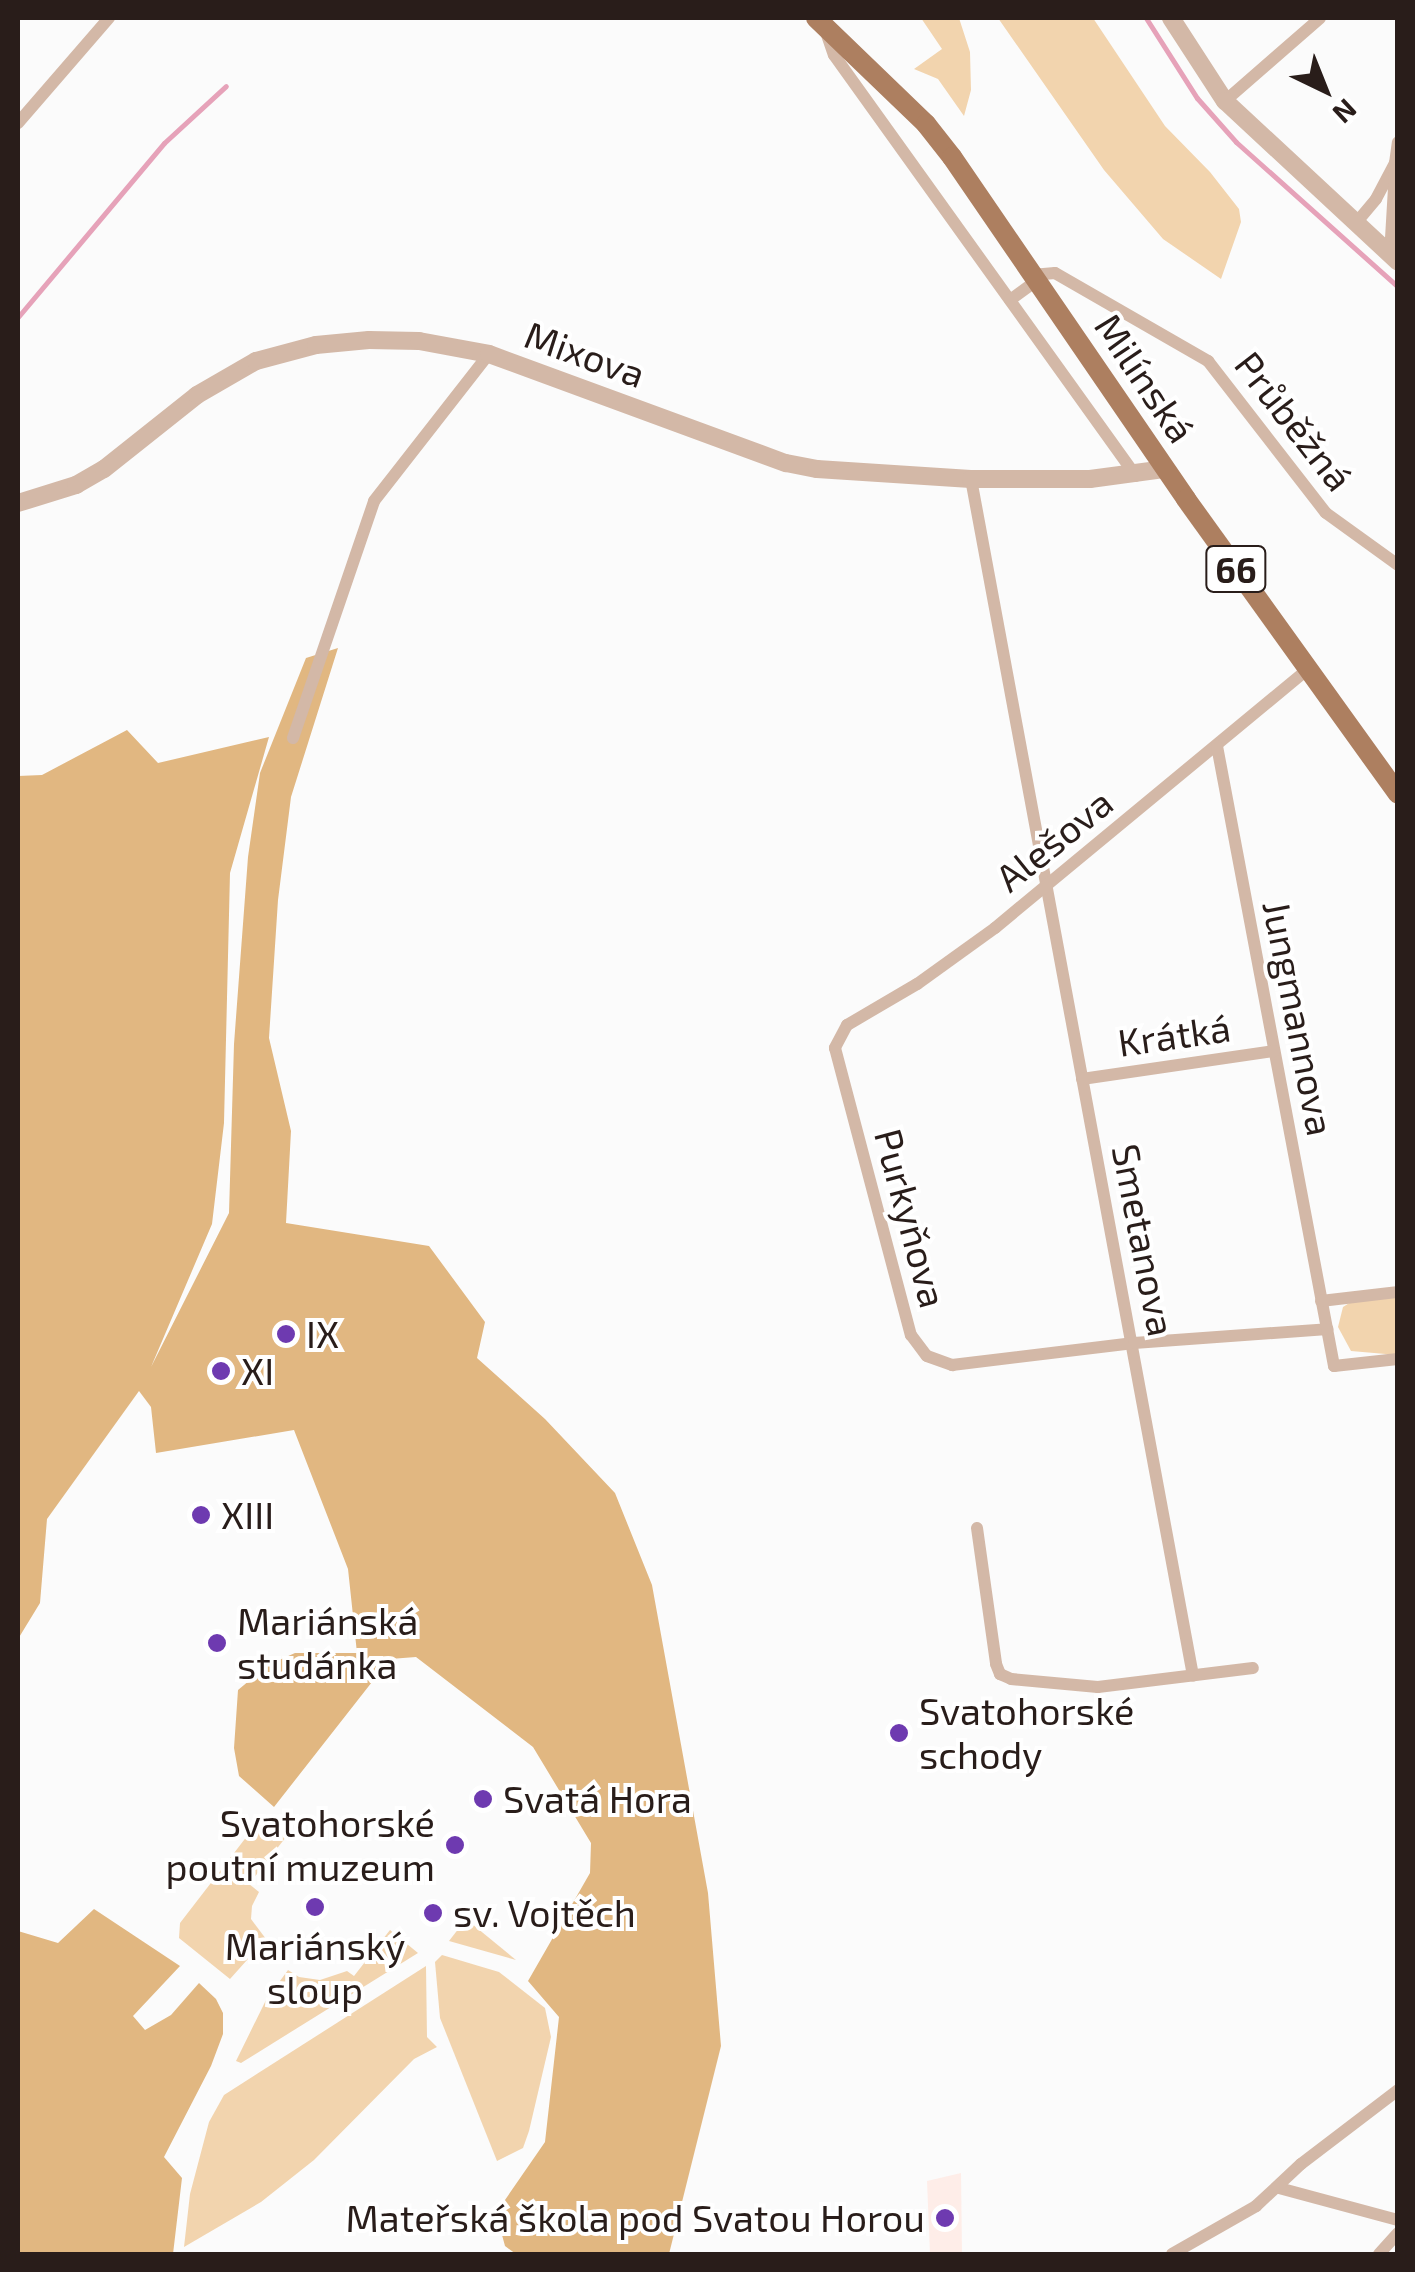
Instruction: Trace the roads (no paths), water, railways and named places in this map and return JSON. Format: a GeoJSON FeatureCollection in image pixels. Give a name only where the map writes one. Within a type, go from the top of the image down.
{"type":"FeatureCollection","features":[{"type":"Feature","properties":{"kind":"main road","name":"Milínská"},"geometry":{"type":"LineString","coordinates":[[820,24],[926,124],[1398,794]]}},
{"type":"Feature","properties":{"kind":"street"},"geometry":{"type":"LineString","coordinates":[[18,123],[109,18]]}},
{"type":"Feature","properties":{"kind":"street"},"geometry":{"type":"LineString","coordinates":[[1171,18],[1225,101],[1394,258]]}},
{"type":"Feature","properties":{"kind":"street"},"geometry":{"type":"LineString","coordinates":[[1225,101],[1320,18]]}},
{"type":"Feature","properties":{"kind":"street"},"geometry":{"type":"LineString","coordinates":[[820,24],[834,55],[1136,476]]}},
{"type":"Feature","properties":{"kind":"street"},"geometry":{"type":"LineString","coordinates":[[1394,258],[1398,142]]}},
{"type":"Feature","properties":{"kind":"street"},"geometry":{"type":"LineString","coordinates":[[1356,223],[1376,199],[1395,163]]}},
{"type":"Feature","properties":{"kind":"street","name":"Průběžná"},"geometry":{"type":"LineString","coordinates":[[1034,278],[1055,273],[1208,361],[1326,513],[1398,565]]}},
{"type":"Feature","properties":{"kind":"street"},"geometry":{"type":"LineString","coordinates":[[1010,300],[1034,278]]}},
{"type":"Feature","properties":{"kind":"street","name":"Mixova"},"geometry":{"type":"LineString","coordinates":[[18,503],[76,486],[104,470],[225,377],[286,351],[369,340],[433,342],[489,354],[786,463],[970,480],[1136,476],[1166,469]]}},
{"type":"Feature","properties":{"kind":"street"},"geometry":{"type":"LineString","coordinates":[[293,738],[374,501],[489,354]]}},
{"type":"Feature","properties":{"kind":"street","name":"Smetanova"},"geometry":{"type":"LineString","coordinates":[[970,480],[1194,1676]]}},
{"type":"Feature","properties":{"kind":"street","name":"Alešova"},"geometry":{"type":"LineString","coordinates":[[835,1048],[847,1025],[916,984],[994,928],[1308,669]]}},
{"type":"Feature","properties":{"kind":"street","name":"Jungmannova"},"geometry":{"type":"LineString","coordinates":[[1217,746],[1334,1366],[1398,1360]]}},
{"type":"Feature","properties":{"kind":"street","name":"Purkyňova"},"geometry":{"type":"LineString","coordinates":[[835,1048],[911,1334],[919,1349],[938,1363],[952,1365],[1134,1344],[1326,1329]]}},
{"type":"Feature","properties":{"kind":"street","name":"Krátká"},"geometry":{"type":"LineString","coordinates":[[1082,1079],[1274,1051]]}},
{"type":"Feature","properties":{"kind":"street"},"geometry":{"type":"LineString","coordinates":[[1322,1302],[1398,1292]]}},
{"type":"Feature","properties":{"kind":"street"},"geometry":{"type":"LineString","coordinates":[[977,1528],[1000,1674],[1011,1679],[1098,1687],[1253,1668]]}},
{"type":"Feature","properties":{"kind":"street"},"geometry":{"type":"LineString","coordinates":[[1172,2254],[1279,2188],[1301,2164],[1398,2090]]}},
{"type":"Feature","properties":{"kind":"street"},"geometry":{"type":"LineString","coordinates":[[1279,2188],[1398,2220]]}},
{"type":"Feature","properties":{"kind":"street"},"geometry":{"type":"LineString","coordinates":[[1378,2254],[1398,2233]]}},
{"type":"Feature","properties":{"kind":"waterway"},"geometry":{"type":"LineString","coordinates":[[1146,18],[1197,98],[1236,142],[1398,287]]}},
{"type":"Feature","properties":{"kind":"waterway"},"geometry":{"type":"LineString","coordinates":[[18,317],[164,143],[226,86]]}},
{"type":"Feature","properties":{"kind":"place","name":"IX"},"geometry":{"type":"Point","coordinates":[286,1334]}},
{"type":"Feature","properties":{"kind":"place","name":"XI"},"geometry":{"type":"Point","coordinates":[221,1371]}},
{"type":"Feature","properties":{"kind":"place","name":"XIII"},"geometry":{"type":"Point","coordinates":[201,1515]}},
{"type":"Feature","properties":{"kind":"place","name":"Mariánská studánka"},"geometry":{"type":"Point","coordinates":[217,1643]}},
{"type":"Feature","properties":{"kind":"place","name":"Svatohorské schody"},"geometry":{"type":"Point","coordinates":[899,1733]}},
{"type":"Feature","properties":{"kind":"place","name":"Svatá Hora"},"geometry":{"type":"Point","coordinates":[483,1799]}},
{"type":"Feature","properties":{"kind":"place","name":"Svatohorské poutní muzeum"},"geometry":{"type":"Point","coordinates":[455,1845]}},
{"type":"Feature","properties":{"kind":"place","name":"Mariánský sloup"},"geometry":{"type":"Point","coordinates":[315,1907]}},
{"type":"Feature","properties":{"kind":"place","name":"sv. Vojtěch"},"geometry":{"type":"Point","coordinates":[433,1913]}},
{"type":"Feature","properties":{"kind":"place","name":"Mateřská škola pod Svatou Horou"},"geometry":{"type":"Point","coordinates":[945,2218]}}]}
